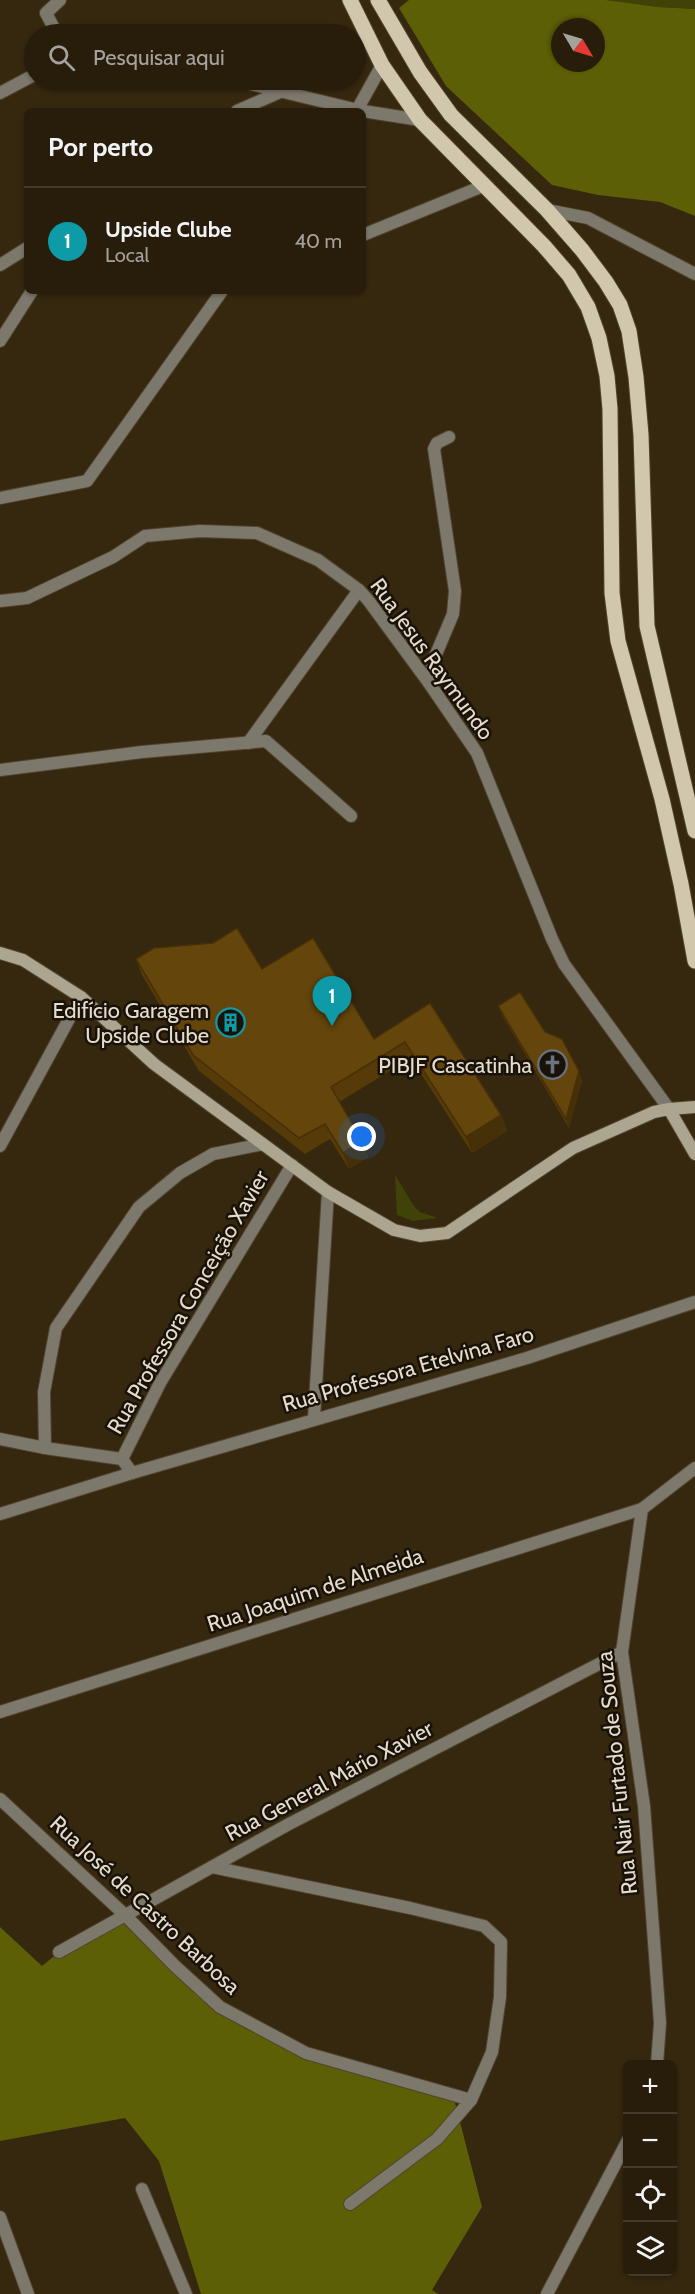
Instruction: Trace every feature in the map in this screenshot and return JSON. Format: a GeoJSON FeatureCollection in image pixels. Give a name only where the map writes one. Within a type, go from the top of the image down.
{"type":"FeatureCollection","features":[{"type":"Feature","properties":{"kind":"main road"},"geometry":{"type":"LineString","coordinates":[[350,0],[362,24]]}},
{"type":"Feature","properties":{"kind":"main road"},"geometry":{"type":"LineString","coordinates":[[378,0],[420,72],[451,115],[547,210],[582,250],[620,305],[629,332],[641,435],[647,626],[695,831]]}},
{"type":"Feature","properties":{"kind":"main road"},"geometry":{"type":"LineString","coordinates":[[366,32],[382,65],[420,120],[544,246],[569,276],[588,306],[608,376],[612,593],[618,641],[662,799],[695,961]]}},
{"type":"Feature","properties":{"kind":"street"},"geometry":{"type":"LineString","coordinates":[[52,24],[46,13],[60,0]]}},
{"type":"Feature","properties":{"kind":"street"},"geometry":{"type":"LineString","coordinates":[[358,108],[382,65]]}},
{"type":"Feature","properties":{"kind":"street"},"geometry":{"type":"LineString","coordinates":[[0,93],[24,80]]}},
{"type":"Feature","properties":{"kind":"street"},"geometry":{"type":"LineString","coordinates":[[272,90],[348,108]]}},
{"type":"Feature","properties":{"kind":"street"},"geometry":{"type":"LineString","coordinates":[[244,108],[280,92]]}},
{"type":"Feature","properties":{"kind":"street"},"geometry":{"type":"LineString","coordinates":[[366,112],[420,120]]}},
{"type":"Feature","properties":{"kind":"street"},"geometry":{"type":"LineString","coordinates":[[366,234],[483,186]]}},
{"type":"Feature","properties":{"kind":"street"},"geometry":{"type":"LineString","coordinates":[[547,210],[588,218],[695,274]]}},
{"type":"Feature","properties":{"kind":"street"},"geometry":{"type":"LineString","coordinates":[[0,265],[24,250]]}},
{"type":"Feature","properties":{"kind":"street"},"geometry":{"type":"LineString","coordinates":[[0,341],[30,294]]}},
{"type":"Feature","properties":{"kind":"street"},"geometry":{"type":"LineString","coordinates":[[0,498],[87,481],[220,294]]}},
{"type":"Feature","properties":{"kind":"street"},"geometry":{"type":"LineString","coordinates":[[429,683],[434,659],[453,614],[455,591],[434,449],[437,443],[449,436]]}},
{"type":"Feature","properties":{"kind":"street","name":"Rua Jesus Raymundo"},"geometry":{"type":"LineString","coordinates":[[0,601],[27,598],[113,557],[145,536],[200,531],[257,533],[318,560],[359,590],[429,683],[477,753],[564,964],[669,1108],[695,1154]]}},
{"type":"Feature","properties":{"kind":"street"},"geometry":{"type":"LineString","coordinates":[[249,743],[359,590]]}},
{"type":"Feature","properties":{"kind":"street"},"geometry":{"type":"LineString","coordinates":[[0,770],[141,752],[266,741],[351,816]]}},
{"type":"Feature","properties":{"kind":"street"},"geometry":{"type":"LineString","coordinates":[[0,953],[23,960],[81,997],[154,1064],[328,1192],[394,1230],[420,1236],[447,1233],[573,1148],[654,1112],[669,1108],[695,1107]]}},
{"type":"Feature","properties":{"kind":"street"},"geometry":{"type":"LineString","coordinates":[[0,1146],[81,997]]}},
{"type":"Feature","properties":{"kind":"street"},"geometry":{"type":"LineString","coordinates":[[45,1448],[44,1392],[56,1328],[139,1207],[180,1173],[213,1154],[262,1144]]}},
{"type":"Feature","properties":{"kind":"street","name":"Rua Professora Conceição Xavier"},"geometry":{"type":"LineString","coordinates":[[122,1459],[160,1383],[292,1166]]}},
{"type":"Feature","properties":{"kind":"street"},"geometry":{"type":"LineString","coordinates":[[314,1418],[328,1192]]}},
{"type":"Feature","properties":{"kind":"street","name":"Rua Professora Etelvina Faro"},"geometry":{"type":"LineString","coordinates":[[0,1514],[314,1418],[527,1358],[695,1302]]}},
{"type":"Feature","properties":{"kind":"street"},"geometry":{"type":"LineString","coordinates":[[0,1439],[122,1459],[132,1473]]}},
{"type":"Feature","properties":{"kind":"street"},"geometry":{"type":"LineString","coordinates":[[642,1509],[695,1468]]}},
{"type":"Feature","properties":{"kind":"street","name":"Rua Nair Furtado de Souza"},"geometry":{"type":"LineString","coordinates":[[642,1509],[622,1652],[644,1806],[660,2023],[657,2060]]}},
{"type":"Feature","properties":{"kind":"street","name":"Rua Joaquim de Almeida"},"geometry":{"type":"LineString","coordinates":[[0,1712],[642,1509]]}},
{"type":"Feature","properties":{"kind":"street","name":"Rua General Mário Xavier"},"geometry":{"type":"LineString","coordinates":[[59,1952],[289,1824],[622,1652]]}},
{"type":"Feature","properties":{"kind":"street","name":"Rua José de Castro Barbosa"},"geometry":{"type":"LineString","coordinates":[[0,1799],[220,2007],[306,2053],[471,2100]]}},
{"type":"Feature","properties":{"kind":"street"},"geometry":{"type":"LineString","coordinates":[[212,1867],[410,1908],[484,1926],[501,1942],[500,1997],[492,2052],[471,2100],[437,2139],[350,2204]]}},
{"type":"Feature","properties":{"kind":"street"},"geometry":{"type":"LineString","coordinates":[[547,2294],[623,2148]]}},
{"type":"Feature","properties":{"kind":"street"},"geometry":{"type":"LineString","coordinates":[[142,2189],[186,2294]]}},
{"type":"Feature","properties":{"kind":"street"},"geometry":{"type":"LineString","coordinates":[[0,2217],[28,2294]]}},
{"type":"Feature","properties":{"kind":"shaded area"},"geometry":{"type":"Polygon","coordinates":[[[409,0],[606,0],[695,9],[695,216],[660,202],[598,195],[552,185],[446,86],[399,8],[409,0]]]}},
{"type":"Feature","properties":{"kind":"shaded area"},"geometry":{"type":"Polygon","coordinates":[[[606,0],[695,0],[695,9],[658,7],[606,0]]]}},
{"type":"Feature","properties":{"kind":"shaded area"},"geometry":{"type":"Polygon","coordinates":[[[395,1175],[420,1212],[438,1218],[413,1221],[397,1215],[395,1175]]]}},
{"type":"Feature","properties":{"kind":"shaded area"},"geometry":{"type":"Polygon","coordinates":[[[125,1915],[220,2007],[306,2053],[453,2095],[482,2207],[432,2290],[438,2294],[201,2294],[159,2161],[125,2118],[0,2141],[0,1927],[42,1966],[59,1952],[125,1915]]]}},
{"type":"Feature","properties":{"kind":"building"},"geometry":{"type":"Polygon","coordinates":[[[237,928],[262,969],[313,938],[374,1039],[430,1003],[501,1115],[466,1137],[405,1042],[331,1087],[362,1141],[343,1153],[325,1124],[299,1138],[193,1055],[136,959],[154,948],[213,943],[237,928]]]}},
{"type":"Feature","properties":{"kind":"building","name":"PIBJF Cascatinha"},"geometry":{"type":"Polygon","coordinates":[[[520,992],[545,1032],[562,1039],[579,1071],[566,1119],[498,1006],[520,992]]]}},
{"type":"Feature","properties":{"kind":"place","name":"Edifício Garagem Upside Clube"},"geometry":{"type":"Point","coordinates":[230,1023]}},
{"type":"Feature","properties":{"kind":"place","name":"Upside Clube"},"geometry":{"type":"Point","coordinates":[332,1026]}},
{"type":"Feature","properties":{"kind":"place","name":"PIBJF Cascatinha"},"geometry":{"type":"Point","coordinates":[553,1065]}}]}
